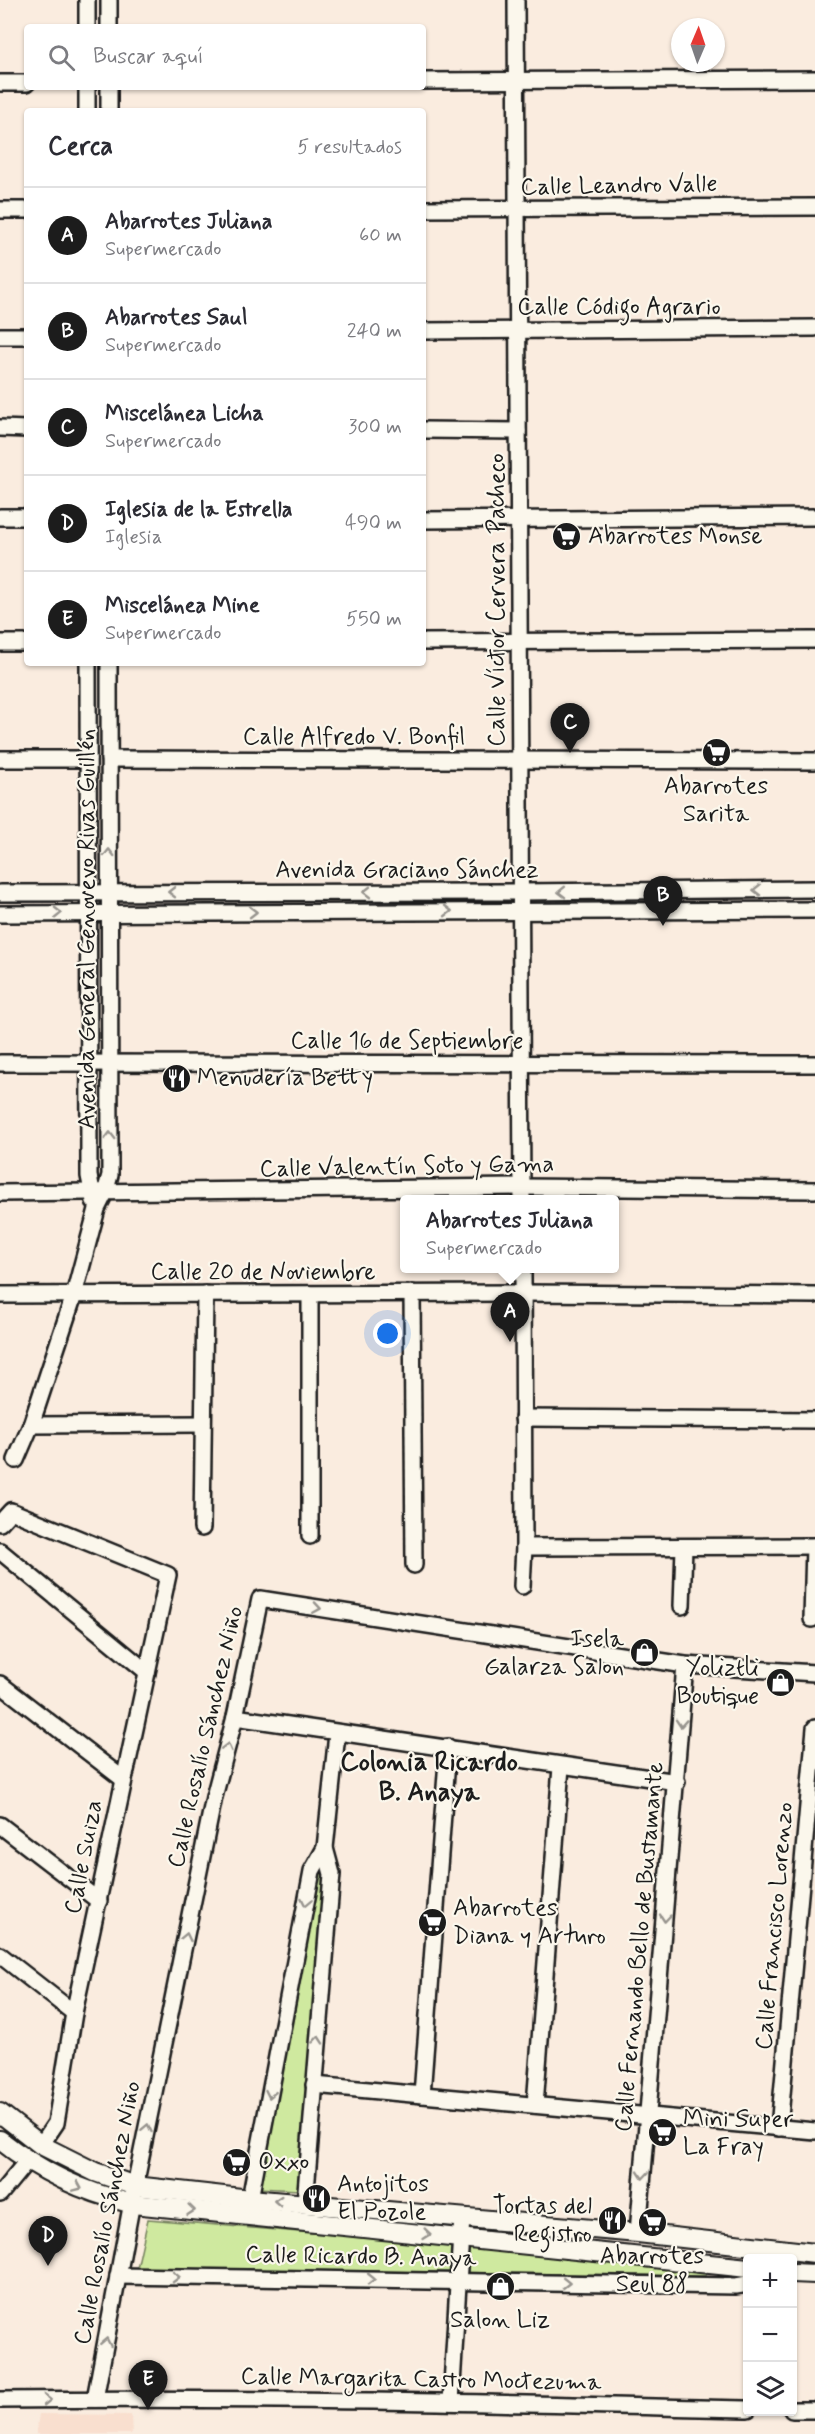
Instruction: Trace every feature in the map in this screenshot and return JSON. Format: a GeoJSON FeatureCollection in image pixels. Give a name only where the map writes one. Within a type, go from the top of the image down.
{"type":"FeatureCollection","features":[{"type":"Feature","properties":{"kind":"main road"},"geometry":{"type":"LineString","coordinates":[[0,2113],[41,2145],[95,2172],[135,2186],[815,2253]]}},
{"type":"Feature","properties":{"kind":"main road"},"geometry":{"type":"LineString","coordinates":[[0,2140],[27,2161],[95,2194],[133,2204],[743,2268]]}},
{"type":"Feature","properties":{"kind":"main road"},"geometry":{"type":"LineString","coordinates":[[797,2272],[815,2274]]}},
{"type":"Feature","properties":{"kind":"street"},"geometry":{"type":"LineString","coordinates":[[87,0],[87,24]]}},
{"type":"Feature","properties":{"kind":"street"},"geometry":{"type":"LineString","coordinates":[[109,0],[109,24]]}},
{"type":"Feature","properties":{"kind":"street","name":"Calle Víctor Cervera Pacheco"},"geometry":{"type":"LineString","coordinates":[[516,0],[522,1193]]}},
{"type":"Feature","properties":{"kind":"street"},"geometry":{"type":"LineString","coordinates":[[426,81],[815,79]]}},
{"type":"Feature","properties":{"kind":"street"},"geometry":{"type":"LineString","coordinates":[[0,83],[24,83]]}},
{"type":"Feature","properties":{"kind":"street"},"geometry":{"type":"LineString","coordinates":[[87,90],[87,108]]}},
{"type":"Feature","properties":{"kind":"street"},"geometry":{"type":"LineString","coordinates":[[109,90],[109,108]]}},
{"type":"Feature","properties":{"kind":"street","name":"Calle Leandro Valle"},"geometry":{"type":"LineString","coordinates":[[426,209],[815,207]]}},
{"type":"Feature","properties":{"kind":"street"},"geometry":{"type":"LineString","coordinates":[[0,210],[24,210]]}},
{"type":"Feature","properties":{"kind":"street","name":"Calle Código Agrario"},"geometry":{"type":"LineString","coordinates":[[426,331],[815,328]]}},
{"type":"Feature","properties":{"kind":"street"},"geometry":{"type":"LineString","coordinates":[[0,336],[24,336]]}},
{"type":"Feature","properties":{"kind":"street"},"geometry":{"type":"LineString","coordinates":[[0,428],[24,429]]}},
{"type":"Feature","properties":{"kind":"street"},"geometry":{"type":"LineString","coordinates":[[426,430],[518,431]]}},
{"type":"Feature","properties":{"kind":"street"},"geometry":{"type":"LineString","coordinates":[[0,517],[24,517]]}},
{"type":"Feature","properties":{"kind":"street"},"geometry":{"type":"LineString","coordinates":[[426,520],[815,517]]}},
{"type":"Feature","properties":{"kind":"street"},"geometry":{"type":"LineString","coordinates":[[426,642],[815,640]]}},
{"type":"Feature","properties":{"kind":"street"},"geometry":{"type":"LineString","coordinates":[[0,644],[24,643]]}},
{"type":"Feature","properties":{"kind":"street","name":"Avenida General Genovevo Rivas Guillén"},"geometry":{"type":"LineString","coordinates":[[88,666],[89,1176],[99,1193],[110,1175],[109,666]]}},
{"type":"Feature","properties":{"kind":"street"},"geometry":{"type":"LineString","coordinates":[[0,759],[88,759]]}},
{"type":"Feature","properties":{"kind":"street","name":"Calle Alfredo V. Bonfil"},"geometry":{"type":"LineString","coordinates":[[109,759],[815,761]]}},
{"type":"Feature","properties":{"kind":"street","name":"Avenida Graciano Sánchez"},"geometry":{"type":"LineString","coordinates":[[0,893],[815,889]]}},
{"type":"Feature","properties":{"kind":"street","name":"Avenida Graciano Sánchez"},"geometry":{"type":"LineString","coordinates":[[0,914],[815,910]]}},
{"type":"Feature","properties":{"kind":"street","name":"Calle 16 de Septiembre"},"geometry":{"type":"LineString","coordinates":[[0,1063],[815,1064]]}},
{"type":"Feature","properties":{"kind":"street","name":"Calle Valentín Soto y Gama"},"geometry":{"type":"LineString","coordinates":[[0,1193],[522,1193],[815,1190]]}},
{"type":"Feature","properties":{"kind":"street"},"geometry":{"type":"LineString","coordinates":[[16,1460],[31,1425],[74,1295],[97,1209],[99,1193]]}},
{"type":"Feature","properties":{"kind":"street"},"geometry":{"type":"LineString","coordinates":[[522,1586],[524,1547],[523,1273]]}},
{"type":"Feature","properties":{"kind":"street"},"geometry":{"type":"LineString","coordinates":[[412,1293],[414,1565]]}},
{"type":"Feature","properties":{"kind":"street","name":"Calle 20 de Noviembre"},"geometry":{"type":"LineString","coordinates":[[0,1294],[815,1295]]}},
{"type":"Feature","properties":{"kind":"street"},"geometry":{"type":"LineString","coordinates":[[202,1528],[205,1294]]}},
{"type":"Feature","properties":{"kind":"street"},"geometry":{"type":"LineString","coordinates":[[310,1294],[310,1536]]}},
{"type":"Feature","properties":{"kind":"street"},"geometry":{"type":"LineString","coordinates":[[524,1418],[815,1420]]}},
{"type":"Feature","properties":{"kind":"street"},"geometry":{"type":"LineString","coordinates":[[31,1425],[203,1424]]}},
{"type":"Feature","properties":{"kind":"street","name":"Calle Suiza"},"geometry":{"type":"LineString","coordinates":[[2,1520],[11,1511],[168,1575],[74,2013],[56,2123],[41,2145]]}},
{"type":"Feature","properties":{"kind":"street"},"geometry":{"type":"LineString","coordinates":[[524,1547],[814,1546],[812,1619]]}},
{"type":"Feature","properties":{"kind":"street"},"geometry":{"type":"LineString","coordinates":[[682,1606],[684,1547]]}},
{"type":"Feature","properties":{"kind":"street"},"geometry":{"type":"LineString","coordinates":[[0,1551],[147,1672]]}},
{"type":"Feature","properties":{"kind":"street","name":"Calle Rosalío Sánchez Niño"},"geometry":{"type":"LineString","coordinates":[[94,2399],[214,1797],[235,1717],[260,1599],[685,1665],[815,1673]]}},
{"type":"Feature","properties":{"kind":"street","name":"Calle Fernando Bello de Bustamante"},"geometry":{"type":"LineString","coordinates":[[638,2234],[685,1665]]}},
{"type":"Feature","properties":{"kind":"street"},"geometry":{"type":"LineString","coordinates":[[0,1684],[123,1779]]}},
{"type":"Feature","properties":{"kind":"street"},"geometry":{"type":"LineString","coordinates":[[235,1717],[337,1734],[448,1747],[561,1767],[677,1782]]}},
{"type":"Feature","properties":{"kind":"street","name":"Calle Francisco Lorenzo"},"geometry":{"type":"LineString","coordinates":[[779,2128],[815,1728]]}},
{"type":"Feature","properties":{"kind":"street"},"geometry":{"type":"LineString","coordinates":[[305,2203],[332,1874],[325,1848],[337,1734]]}},
{"type":"Feature","properties":{"kind":"street"},"geometry":{"type":"LineString","coordinates":[[422,2095],[448,1747]]}},
{"type":"Feature","properties":{"kind":"street"},"geometry":{"type":"LineString","coordinates":[[535,2105],[561,1767]]}},
{"type":"Feature","properties":{"kind":"street"},"geometry":{"type":"LineString","coordinates":[[0,1825],[99,1901]]}},
{"type":"Feature","properties":{"kind":"street"},"geometry":{"type":"LineString","coordinates":[[250,2199],[312,1871],[325,1848]]}},
{"type":"Feature","properties":{"kind":"street"},"geometry":{"type":"LineString","coordinates":[[0,1954],[74,2013]]}},
{"type":"Feature","properties":{"kind":"street"},"geometry":{"type":"LineString","coordinates":[[314,2085],[815,2131]]}},
{"type":"Feature","properties":{"kind":"street"},"geometry":{"type":"LineString","coordinates":[[0,2194],[27,2161]]}},
{"type":"Feature","properties":{"kind":"street"},"geometry":{"type":"LineString","coordinates":[[451,2402],[462,2217]]}},
{"type":"Feature","properties":{"kind":"street","name":"Calle Ricardo B. Anaya"},"geometry":{"type":"LineString","coordinates":[[118,2277],[743,2285]]}},
{"type":"Feature","properties":{"kind":"street","name":"Calle Margarita Castro Moctezuma"},"geometry":{"type":"LineString","coordinates":[[0,2400],[451,2402],[743,2409]]}},
{"type":"Feature","properties":{"kind":"street"},"geometry":{"type":"LineString","coordinates":[[797,2410],[815,2410]]}},
{"type":"Feature","properties":{"kind":"shaded area"},"geometry":{"type":"Polygon","coordinates":[[[39,2414],[131,2415],[132,2434],[36,2434],[39,2414]]]}},
{"type":"Feature","properties":{"kind":"green space"},"geometry":{"type":"Polygon","coordinates":[[[324,1869],[328,1873],[300,2190],[256,2188],[318,1872],[324,1869]]]}},
{"type":"Feature","properties":{"kind":"green space"},"geometry":{"type":"Polygon","coordinates":[[[148,2219],[707,2267],[706,2276],[137,2268],[148,2219]]]}},
{"type":"Feature","properties":{"kind":"place","name":"Abarrotes Monse"},"geometry":{"type":"Point","coordinates":[567,536]}},
{"type":"Feature","properties":{"kind":"place","name":"Miscelánea Licha"},"geometry":{"type":"Point","coordinates":[570,753]}},
{"type":"Feature","properties":{"kind":"place","name":"Abarrotes Sarita"},"geometry":{"type":"Point","coordinates":[716,753]}},
{"type":"Feature","properties":{"kind":"place","name":"Abarrotes Saul"},"geometry":{"type":"Point","coordinates":[663,926]}},
{"type":"Feature","properties":{"kind":"place","name":"Menudería Betty"},"geometry":{"type":"Point","coordinates":[176,1078]}},
{"type":"Feature","properties":{"kind":"place","name":"Abarrotes Juliana"},"geometry":{"type":"Point","coordinates":[510,1342]}},
{"type":"Feature","properties":{"kind":"place","name":"Isela Galarza Salon"},"geometry":{"type":"Point","coordinates":[645,1653]}},
{"type":"Feature","properties":{"kind":"place","name":"Yoliztli Boutique"},"geometry":{"type":"Point","coordinates":[780,1682]}},
{"type":"Feature","properties":{"kind":"place","name":"Abarrotes Diana y Arturo"},"geometry":{"type":"Point","coordinates":[432,1922]}},
{"type":"Feature","properties":{"kind":"place","name":"Mini Super La Fray"},"geometry":{"type":"Point","coordinates":[662,2133]}},
{"type":"Feature","properties":{"kind":"place","name":"Oxxo"},"geometry":{"type":"Point","coordinates":[237,2162]}},
{"type":"Feature","properties":{"kind":"place","name":"Antojitos El Pozole"},"geometry":{"type":"Point","coordinates":[316,2198]}},
{"type":"Feature","properties":{"kind":"place","name":"Tortas del Registro"},"geometry":{"type":"Point","coordinates":[613,2220]}},
{"type":"Feature","properties":{"kind":"place","name":"Abarrotes Seul 88"},"geometry":{"type":"Point","coordinates":[652,2223]}},
{"type":"Feature","properties":{"kind":"place","name":"Iglesia de la Estrella"},"geometry":{"type":"Point","coordinates":[48,2266]}},
{"type":"Feature","properties":{"kind":"place","name":"Salon Liz"},"geometry":{"type":"Point","coordinates":[500,2287]}},
{"type":"Feature","properties":{"kind":"place","name":"Miscelánea Mine"},"geometry":{"type":"Point","coordinates":[148,2410]}},
{"type":"Feature","properties":{"kind":"district","name":"Colonia Ricardo B. Anaya"},"geometry":{"type":"Point","coordinates":[429,1778]}}]}
